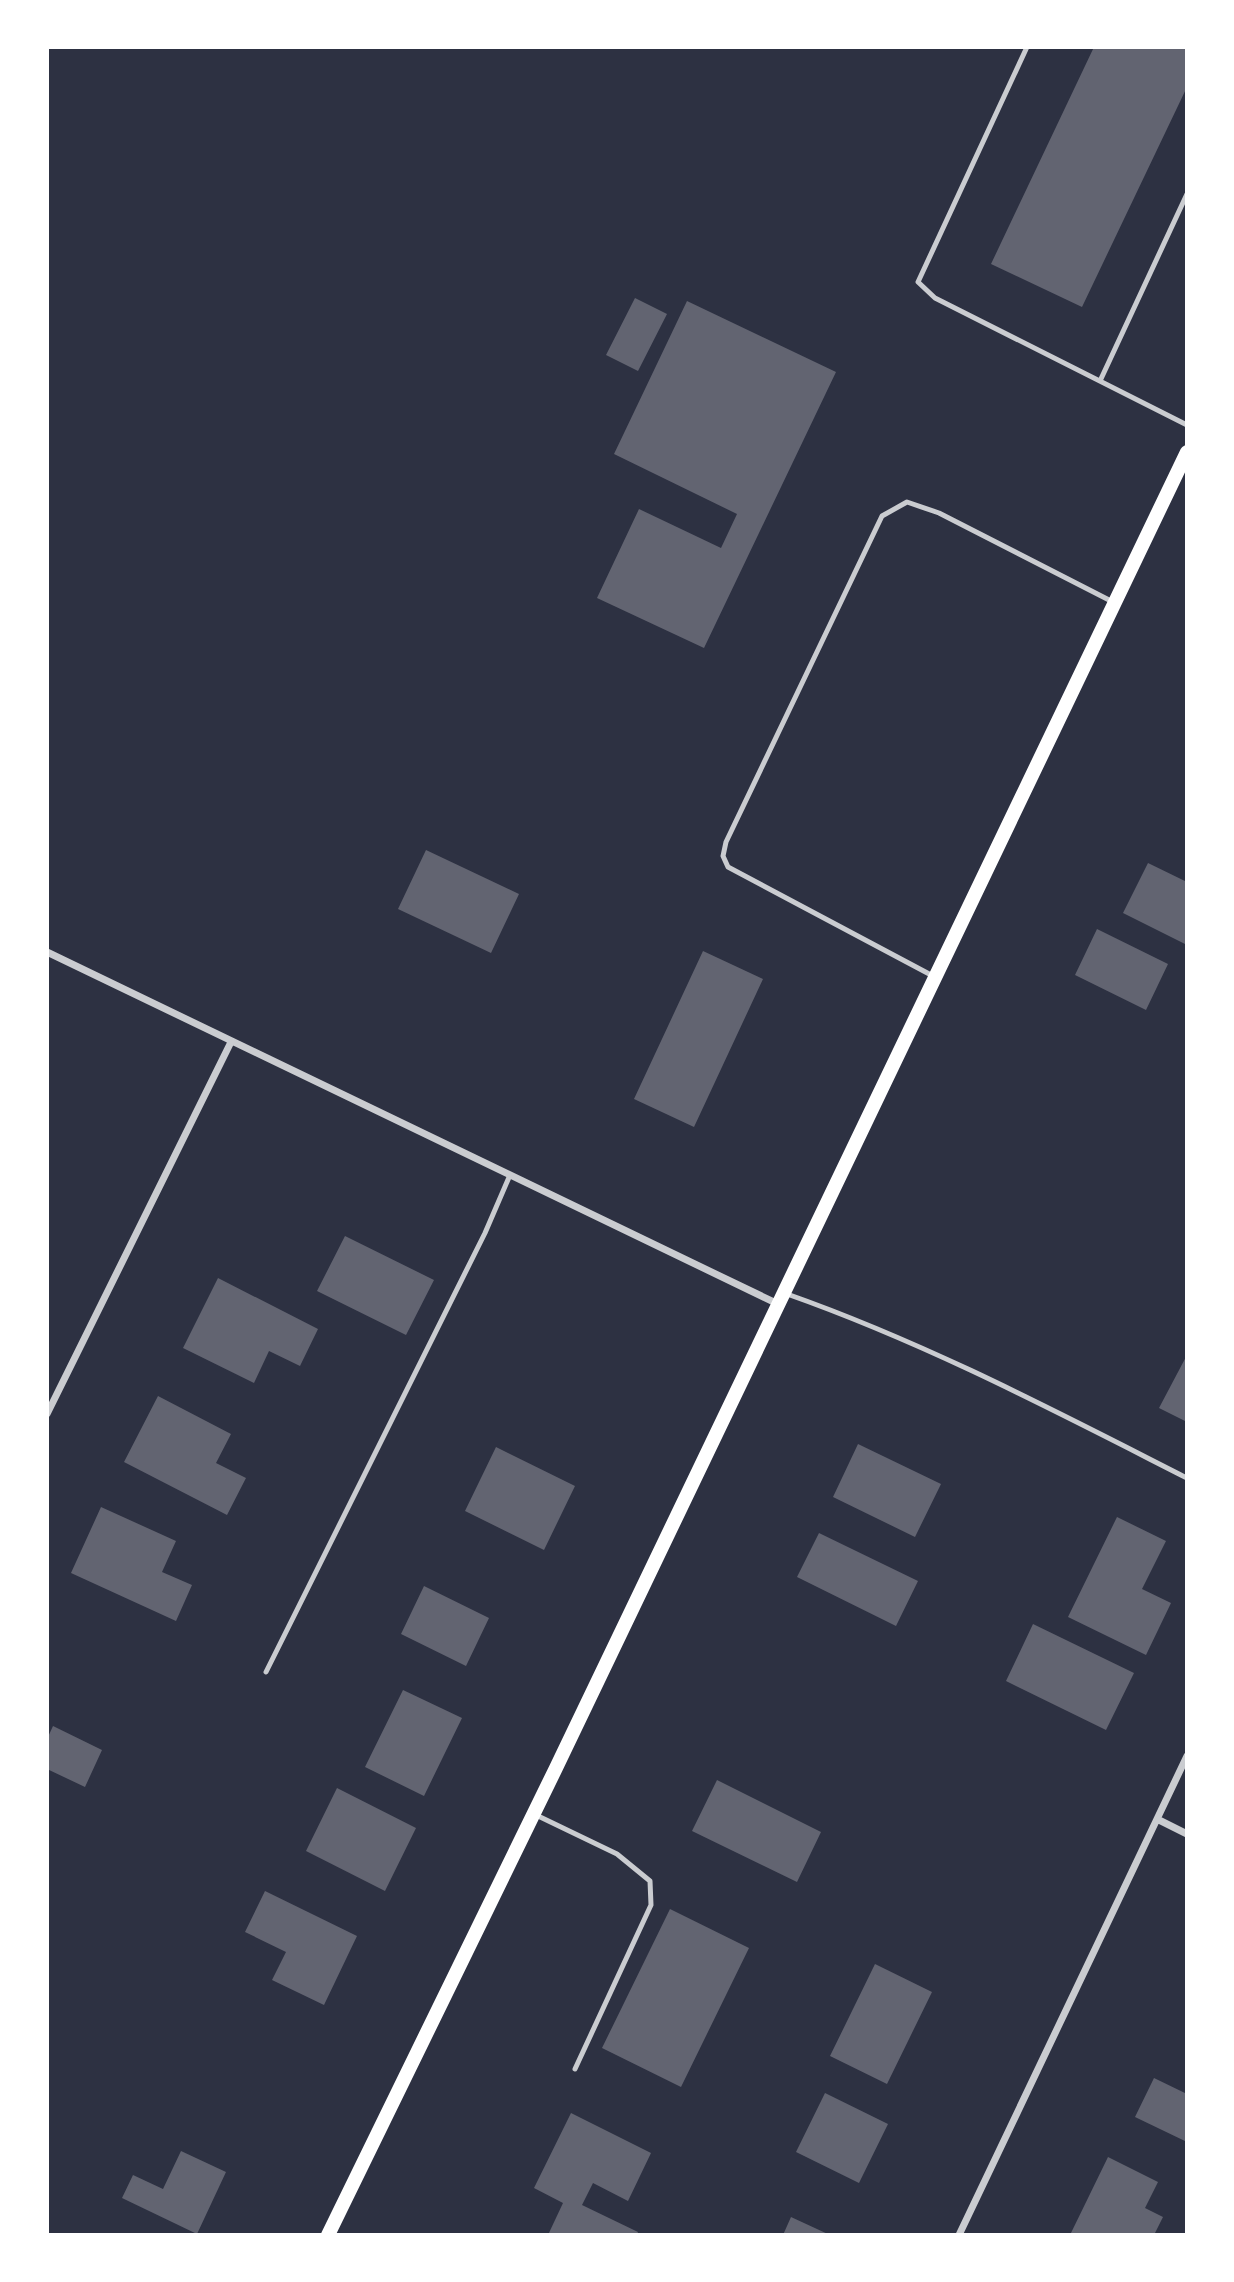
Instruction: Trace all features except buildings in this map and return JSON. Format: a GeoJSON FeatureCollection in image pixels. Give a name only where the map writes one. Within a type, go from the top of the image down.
{"type":"FeatureCollection","features":[{"type":"Feature","properties":{"kind":"main road"},"geometry":{"type":"LineString","coordinates":[[328,2235],[1187,452]]}},
{"type":"Feature","properties":{"kind":"street"},"geometry":{"type":"LineString","coordinates":[[47,952],[510,1175],[781,1299]]}},
{"type":"Feature","properties":{"kind":"street"},"geometry":{"type":"LineString","coordinates":[[47,1414],[231,1042]]}},
{"type":"Feature","properties":{"kind":"street"},"geometry":{"type":"LineString","coordinates":[[959,2235],[1187,1756]]}},
{"type":"Feature","properties":{"kind":"street"},"geometry":{"type":"LineString","coordinates":[[1157,1819],[1187,1834]]}},
{"type":"Feature","properties":{"kind":"lane"},"geometry":{"type":"LineString","coordinates":[[1027,47],[918,282],[935,298],[1187,425]]}},
{"type":"Feature","properties":{"kind":"lane"},"geometry":{"type":"LineString","coordinates":[[1100,381],[1187,194]]}},
{"type":"Feature","properties":{"kind":"lane"},"geometry":{"type":"LineString","coordinates":[[933,976],[728,867],[723,856],[726,842],[881,516],[907,502],[939,513],[1114,602]]}},
{"type":"Feature","properties":{"kind":"lane"},"geometry":{"type":"LineString","coordinates":[[266,1672],[485,1233],[510,1175]]}},
{"type":"Feature","properties":{"kind":"lane"},"geometry":{"type":"LineString","coordinates":[[781,1299],[862,1320],[988,1377],[1187,1478]]}},
{"type":"Feature","properties":{"kind":"lane"},"geometry":{"type":"LineString","coordinates":[[533,1814],[617,1854],[650,1881],[651,1905],[576,2069]]}}]}
